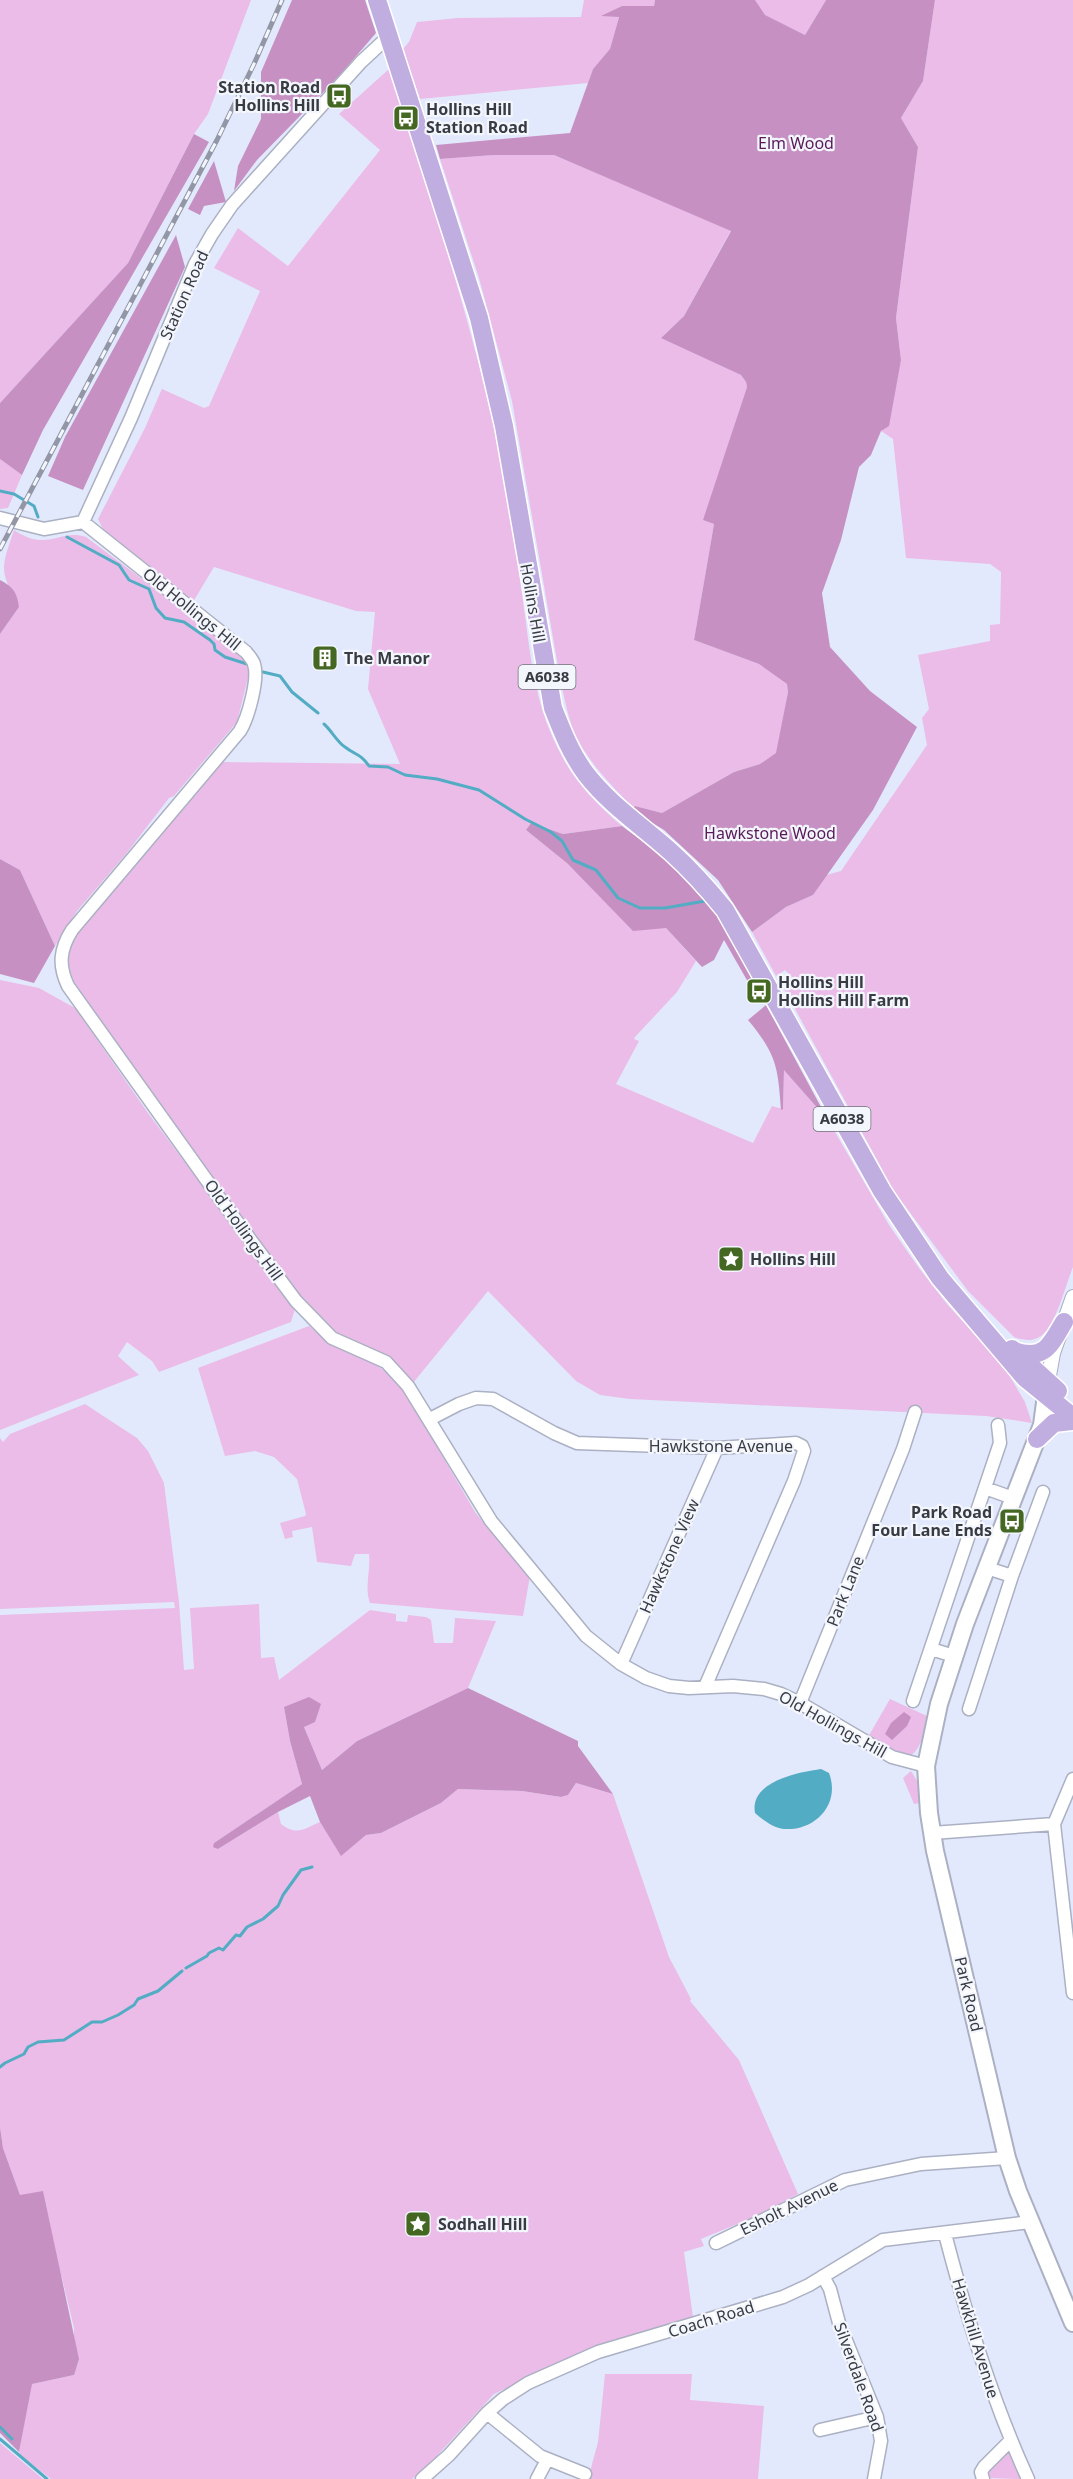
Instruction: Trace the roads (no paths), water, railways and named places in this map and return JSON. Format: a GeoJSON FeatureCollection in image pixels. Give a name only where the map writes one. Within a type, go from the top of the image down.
{"type":"FeatureCollection","features":[{"type":"Feature","properties":{"kind":"main road","name":"Hollins Hill"},"geometry":{"type":"LineString","coordinates":[[377,0],[479,318],[504,426],[553,708],[567,743],[586,773],[614,805],[670,851],[699,879],[725,910],[882,1191],[940,1278],[1025,1378],[1047,1388]]}},
{"type":"Feature","properties":{"kind":"main road"},"geometry":{"type":"LineString","coordinates":[[1014,1351],[1027,1355],[1043,1352],[1048,1348],[1064,1322]]}},
{"type":"Feature","properties":{"kind":"main road","name":"Hollins Hill"},"geometry":{"type":"LineString","coordinates":[[988,1334],[1004,1342],[1014,1351],[1047,1388]]}},
{"type":"Feature","properties":{"kind":"main road","name":"A6038"},"geometry":{"type":"LineString","coordinates":[[1047,1388],[1073,1405]]}},
{"type":"Feature","properties":{"kind":"main road","name":"A6038"},"geometry":{"type":"LineString","coordinates":[[1047,1388],[1073,1419]]}},
{"type":"Feature","properties":{"kind":"main road","name":"Park Road"},"geometry":{"type":"LineString","coordinates":[[1047,1388],[1045,1418],[954,1656],[934,1724],[926,1766],[932,1833],[1007,2158],[1030,2222],[1073,2323]]}},
{"type":"Feature","properties":{"kind":"main road"},"geometry":{"type":"LineString","coordinates":[[1037,1439],[1054,1423],[1073,1419]]}},
{"type":"Feature","properties":{"kind":"street","name":"Station Road"},"geometry":{"type":"LineString","coordinates":[[83,522],[131,418],[195,264],[212,234],[232,205],[361,62],[389,36]]}},
{"type":"Feature","properties":{"kind":"street"},"geometry":{"type":"LineString","coordinates":[[0,519],[44,529],[83,522]]}},
{"type":"Feature","properties":{"kind":"street","name":"Old Hollings Hill"},"geometry":{"type":"LineString","coordinates":[[83,522],[246,652],[254,663],[255,672],[247,716],[240,731],[78,920],[66,940],[60,960],[63,975],[83,1008],[296,1300],[332,1338],[386,1362],[408,1386],[491,1521],[576,1625],[621,1664],[646,1678],[669,1686],[689,1688],[733,1686],[764,1689],[800,1703],[892,1757],[926,1766]]}},
{"type":"Feature","properties":{"kind":"street"},"geometry":{"type":"LineString","coordinates":[[1047,1388],[1053,1353],[1073,1297]]}},
{"type":"Feature","properties":{"kind":"street","name":"Hawkstone Avenue"},"geometry":{"type":"LineString","coordinates":[[430,1419],[476,1398],[493,1399],[554,1433],[577,1443],[717,1448],[796,1443],[802,1446],[804,1451],[705,1687]]}},
{"type":"Feature","properties":{"kind":"street","name":"Park Lane"},"geometry":{"type":"LineString","coordinates":[[800,1703],[903,1449],[915,1412]]}},
{"type":"Feature","properties":{"kind":"street"},"geometry":{"type":"LineString","coordinates":[[913,1701],[1000,1443],[998,1425]]}},
{"type":"Feature","properties":{"kind":"street","name":"Hawkstone View"},"geometry":{"type":"LineString","coordinates":[[621,1664],[717,1448]]}},
{"type":"Feature","properties":{"kind":"street"},"geometry":{"type":"LineString","coordinates":[[985,1488],[1013,1498]]}},
{"type":"Feature","properties":{"kind":"street"},"geometry":{"type":"LineString","coordinates":[[969,1709],[1012,1576],[1043,1492]]}},
{"type":"Feature","properties":{"kind":"street"},"geometry":{"type":"LineString","coordinates":[[987,1568],[1012,1576]]}},
{"type":"Feature","properties":{"kind":"street"},"geometry":{"type":"LineString","coordinates":[[931,1648],[954,1656]]}},
{"type":"Feature","properties":{"kind":"street"},"geometry":{"type":"LineString","coordinates":[[1073,1779],[1054,1824],[1073,1993]]}},
{"type":"Feature","properties":{"kind":"street"},"geometry":{"type":"LineString","coordinates":[[932,1833],[1054,1824]]}},
{"type":"Feature","properties":{"kind":"street","name":"Esholt Avenue"},"geometry":{"type":"LineString","coordinates":[[716,2243],[845,2180],[921,2164],[1007,2158]]}},
{"type":"Feature","properties":{"kind":"street","name":"Coach Road"},"geometry":{"type":"LineString","coordinates":[[422,2479],[449,2455],[486,2413],[503,2398],[598,2352],[783,2297],[823,2277],[883,2240],[1030,2222]]}},
{"type":"Feature","properties":{"kind":"street","name":"Hawkhill Avenue"},"geometry":{"type":"LineString","coordinates":[[945,2234],[967,2317],[1010,2441],[1028,2479]]}},
{"type":"Feature","properties":{"kind":"street","name":"Silverdale Road"},"geometry":{"type":"LineString","coordinates":[[823,2277],[830,2289],[842,2331],[877,2417],[881,2440],[874,2479]]}},
{"type":"Feature","properties":{"kind":"street"},"geometry":{"type":"LineString","coordinates":[[486,2413],[547,2460],[585,2474]]}},
{"type":"Feature","properties":{"kind":"street"},"geometry":{"type":"LineString","coordinates":[[820,2430],[877,2417]]}},
{"type":"Feature","properties":{"kind":"street"},"geometry":{"type":"LineString","coordinates":[[982,2479],[981,2472],[984,2467],[1010,2441]]}},
{"type":"Feature","properties":{"kind":"street"},"geometry":{"type":"LineString","coordinates":[[537,2479],[547,2460]]}},
{"type":"Feature","properties":{"kind":"water"},"geometry":{"type":"Polygon","coordinates":[[[821,1769],[829,1773],[832,1784],[831,1795],[823,1813],[815,1820],[806,1825],[784,1829],[772,1825],[755,1813],[755,1802],[768,1786],[789,1776],[821,1769]]]}},
{"type":"Feature","properties":{"kind":"waterway"},"geometry":{"type":"LineString","coordinates":[[0,491],[14,494],[34,506],[38,517]]}},
{"type":"Feature","properties":{"kind":"waterway"},"geometry":{"type":"LineString","coordinates":[[67,537],[119,565],[129,580],[149,589],[156,608],[165,618],[184,622],[210,640],[215,650],[225,657],[247,664]]}},
{"type":"Feature","properties":{"kind":"waterway"},"geometry":{"type":"LineString","coordinates":[[263,672],[280,676],[292,692],[318,713]]}},
{"type":"Feature","properties":{"kind":"waterway"},"geometry":{"type":"LineString","coordinates":[[324,724],[342,745],[360,756],[369,766],[388,767],[405,775],[437,779],[479,790],[525,819],[551,832],[562,841],[573,860],[596,870],[618,898],[640,908],[665,908],[705,901]]}},
{"type":"Feature","properties":{"kind":"waterway"},"geometry":{"type":"LineString","coordinates":[[186,1968],[219,1948],[223,1950],[236,1935],[240,1936],[247,1927],[263,1919],[278,1906],[301,1870],[312,1867]]}},
{"type":"Feature","properties":{"kind":"waterway"},"geometry":{"type":"LineString","coordinates":[[0,2067],[24,2054],[28,2047],[38,2042],[64,2040],[92,2022],[102,2022],[118,2015],[134,2005],[138,1999],[158,1991],[182,1971]]}},
{"type":"Feature","properties":{"kind":"waterway"},"geometry":{"type":"LineString","coordinates":[[0,2427],[12,2439]]}},
{"type":"Feature","properties":{"kind":"waterway"},"geometry":{"type":"LineString","coordinates":[[0,2439],[47,2479]]}},
{"type":"Feature","properties":{"kind":"railway"},"geometry":{"type":"LineString","coordinates":[[0,549],[217,140],[282,0]]}},
{"type":"Feature","properties":{"kind":"place","name":"Station Road Hollins Hill"},"geometry":{"type":"Point","coordinates":[339,96]}},
{"type":"Feature","properties":{"kind":"place","name":"Hollins Hill Station Road"},"geometry":{"type":"Point","coordinates":[406,118]}},
{"type":"Feature","properties":{"kind":"place","name":"The Manor"},"geometry":{"type":"Point","coordinates":[325,658]}},
{"type":"Feature","properties":{"kind":"place","name":"Hollins Hill Hollins Hill Farm"},"geometry":{"type":"Point","coordinates":[759,991]}},
{"type":"Feature","properties":{"kind":"place","name":"Hollins Hill"},"geometry":{"type":"Point","coordinates":[731,1259]}},
{"type":"Feature","properties":{"kind":"place","name":"Park Road Four Lane Ends"},"geometry":{"type":"Point","coordinates":[1012,1521]}},
{"type":"Feature","properties":{"kind":"place","name":"Sodhall Hill"},"geometry":{"type":"Point","coordinates":[418,2224]}},
{"type":"Feature","properties":{"kind":"park label","name":"Elm Wood"},"geometry":{"type":"Point","coordinates":[796,143]}},
{"type":"Feature","properties":{"kind":"park label","name":"Hawkstone Wood"},"geometry":{"type":"Point","coordinates":[770,833]}}]}
